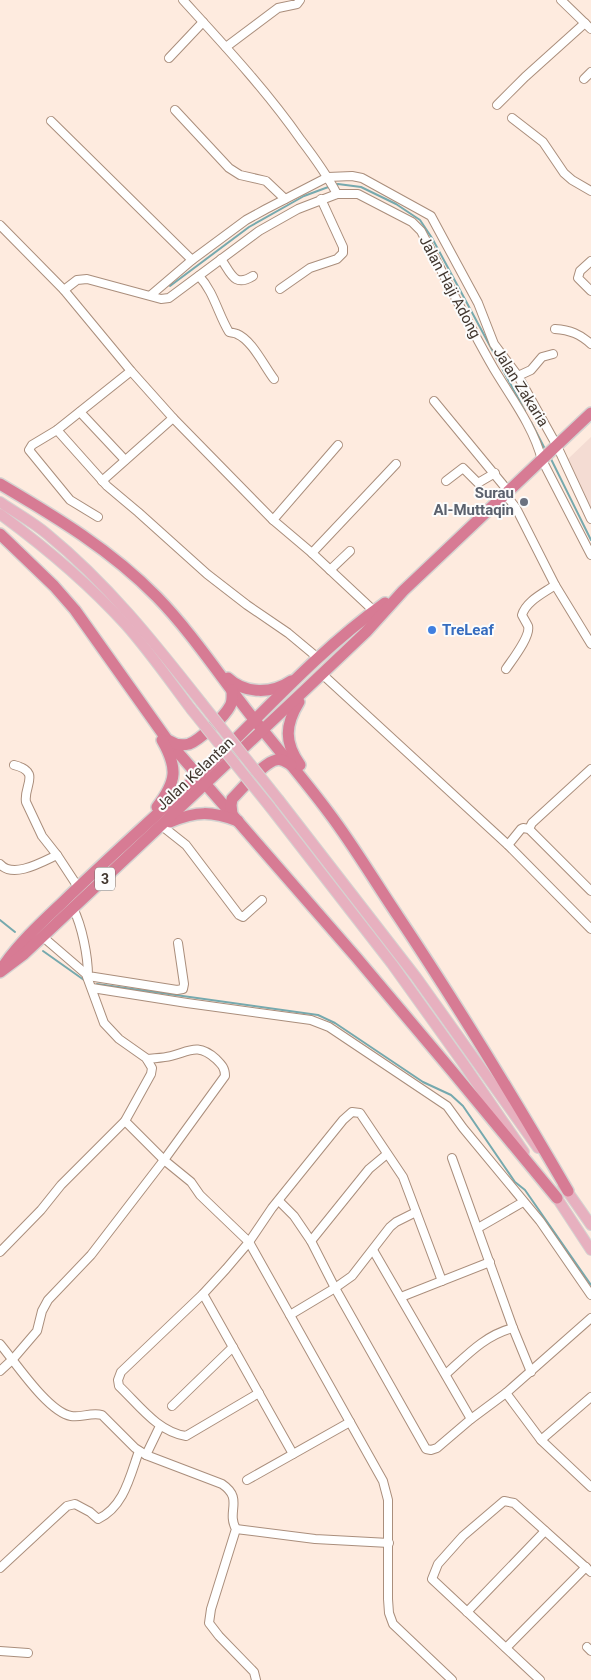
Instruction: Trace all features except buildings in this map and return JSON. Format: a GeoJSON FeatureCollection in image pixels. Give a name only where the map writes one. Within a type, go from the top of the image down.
{"type":"FeatureCollection","features":[{"type":"Feature","properties":{"kind":"highway","name":"Jalan Kelantan"},"geometry":{"type":"LineString","coordinates":[[0,971],[17,946],[78,887],[138,832],[263,731],[366,632],[403,591],[591,413]]}},
{"type":"Feature","properties":{"kind":"highway"},"geometry":{"type":"LineString","coordinates":[[0,484],[38,506],[102,548],[156,596],[180,622],[255,721],[330,814],[427,959],[520,1109],[568,1191]]}},
{"type":"Feature","properties":{"kind":"highway"},"geometry":{"type":"LineString","coordinates":[[0,534],[54,586],[75,610],[168,741],[203,779],[427,1040],[557,1198]]}},
{"type":"Feature","properties":{"kind":"highway","name":"Jalan Kelantan"},"geometry":{"type":"LineString","coordinates":[[0,971],[24,954],[43,937],[162,826],[255,721],[314,662],[374,612],[403,591]]}},
{"type":"Feature","properties":{"kind":"highway"},"geometry":{"type":"LineString","coordinates":[[204,653],[236,686],[252,690],[269,690],[288,683],[314,662]]}},
{"type":"Feature","properties":{"kind":"highway"},"geometry":{"type":"LineString","coordinates":[[306,689],[288,726],[290,748],[294,757],[318,791],[330,814]]}},
{"type":"Feature","properties":{"kind":"highway"},"geometry":{"type":"LineString","coordinates":[[168,741],[178,746],[189,744],[196,740],[222,718],[231,706],[232,690]]}},
{"type":"Feature","properties":{"kind":"highway"},"geometry":{"type":"LineString","coordinates":[[138,832],[166,795],[172,780],[174,764],[152,719]]}},
{"type":"Feature","properties":{"kind":"highway"},"geometry":{"type":"LineString","coordinates":[[235,818],[231,805],[232,799],[266,765],[282,759],[292,766]]}},
{"type":"Feature","properties":{"kind":"highway"},"geometry":{"type":"LineString","coordinates":[[162,826],[195,813],[235,818]]}},
{"type":"Feature","properties":{"kind":"main road"},"geometry":{"type":"LineString","coordinates":[[0,502],[46,533],[111,593],[143,629],[416,977],[591,1225]]}},
{"type":"Feature","properties":{"kind":"main road"},"geometry":{"type":"LineString","coordinates":[[0,514],[74,572],[138,639],[392,964],[557,1198],[591,1250]]}},
{"type":"Feature","properties":{"kind":"street"},"geometry":{"type":"LineString","coordinates":[[183,0],[226,47],[287,120],[329,179],[336,192]]}},
{"type":"Feature","properties":{"kind":"street"},"geometry":{"type":"LineString","coordinates":[[226,47],[278,8],[297,4],[300,0]]}},
{"type":"Feature","properties":{"kind":"street"},"geometry":{"type":"LineString","coordinates":[[561,0],[591,29]]}},
{"type":"Feature","properties":{"kind":"street"},"geometry":{"type":"LineString","coordinates":[[168,58],[203,22]]}},
{"type":"Feature","properties":{"kind":"street"},"geometry":{"type":"LineString","coordinates":[[496,105],[525,76],[585,23]]}},
{"type":"Feature","properties":{"kind":"street"},"geometry":{"type":"LineString","coordinates":[[584,79],[591,72]]}},
{"type":"Feature","properties":{"kind":"street"},"geometry":{"type":"LineString","coordinates":[[175,110],[229,168],[240,175],[266,181],[285,199]]}},
{"type":"Feature","properties":{"kind":"street"},"geometry":{"type":"LineString","coordinates":[[512,118],[543,142],[564,174],[591,191]]}},
{"type":"Feature","properties":{"kind":"street"},"geometry":{"type":"LineString","coordinates":[[51,121],[192,260]]}},
{"type":"Feature","properties":{"kind":"street","name":"Jalan Zakaria"},"geometry":{"type":"LineString","coordinates":[[151,295],[192,260],[246,220],[285,199],[329,179],[352,176],[362,178],[430,216],[478,304],[500,365],[518,376],[549,453]]}},
{"type":"Feature","properties":{"kind":"street","name":"Jalan Haji Adong"},"geometry":{"type":"LineString","coordinates":[[64,290],[78,280],[87,279],[161,299],[169,298],[258,231],[298,209],[336,192],[358,194],[412,222],[421,231],[500,365],[524,419],[538,444],[549,453]]}},
{"type":"Feature","properties":{"kind":"street"},"geometry":{"type":"LineString","coordinates":[[280,290],[310,268],[337,259],[343,254],[343,247],[321,200]]}},
{"type":"Feature","properties":{"kind":"street"},"geometry":{"type":"LineString","coordinates":[[0,225],[64,290],[173,418],[273,520],[312,553],[374,612]]}},
{"type":"Feature","properties":{"kind":"street"},"geometry":{"type":"LineString","coordinates":[[221,259],[240,282],[245,282],[254,276]]}},
{"type":"Feature","properties":{"kind":"street"},"geometry":{"type":"LineString","coordinates":[[591,261],[580,271],[578,278],[591,291]]}},
{"type":"Feature","properties":{"kind":"street"},"geometry":{"type":"LineString","coordinates":[[199,276],[204,282],[219,310],[222,322],[229,332],[237,334],[256,350],[262,363],[274,379]]}},
{"type":"Feature","properties":{"kind":"street"},"geometry":{"type":"LineString","coordinates":[[555,329],[568,330],[583,336],[591,344]]}},
{"type":"Feature","properties":{"kind":"street"},"geometry":{"type":"LineString","coordinates":[[518,376],[531,370],[542,357],[553,354]]}},
{"type":"Feature","properties":{"kind":"street"},"geometry":{"type":"LineString","coordinates":[[98,518],[70,500],[29,450],[32,445],[57,430],[131,370]]}},
{"type":"Feature","properties":{"kind":"street"},"geometry":{"type":"LineString","coordinates":[[434,401],[495,472],[516,508],[555,586],[591,644]]}},
{"type":"Feature","properties":{"kind":"street"},"geometry":{"type":"LineString","coordinates":[[80,412],[125,460]]}},
{"type":"Feature","properties":{"kind":"street"},"geometry":{"type":"LineString","coordinates":[[102,481],[173,418]]}},
{"type":"Feature","properties":{"kind":"street"},"geometry":{"type":"LineString","coordinates":[[57,430],[102,481],[213,580],[247,606],[288,633],[314,662]]}},
{"type":"Feature","properties":{"kind":"street"},"geometry":{"type":"LineString","coordinates":[[273,520],[338,445]]}},
{"type":"Feature","properties":{"kind":"street"},"geometry":{"type":"LineString","coordinates":[[549,453],[591,519]]}},
{"type":"Feature","properties":{"kind":"street"},"geometry":{"type":"LineString","coordinates":[[549,453],[591,555]]}},
{"type":"Feature","properties":{"kind":"street"},"geometry":{"type":"LineString","coordinates":[[312,553],[396,464]]}},
{"type":"Feature","properties":{"kind":"street"},"geometry":{"type":"LineString","coordinates":[[446,481],[463,468],[478,483],[495,472]]}},
{"type":"Feature","properties":{"kind":"street"},"geometry":{"type":"LineString","coordinates":[[0,480],[38,506]]}},
{"type":"Feature","properties":{"kind":"street"},"geometry":{"type":"LineString","coordinates":[[330,570],[350,551]]}},
{"type":"Feature","properties":{"kind":"street"},"geometry":{"type":"LineString","coordinates":[[506,668],[528,633],[528,627],[522,615],[523,610],[528,604],[555,586]]}},
{"type":"Feature","properties":{"kind":"street"},"geometry":{"type":"LineString","coordinates":[[322,674],[510,843],[591,929]]}},
{"type":"Feature","properties":{"kind":"street"},"geometry":{"type":"LineString","coordinates":[[14,765],[23,768],[29,776],[30,783],[25,796],[26,802],[42,836],[78,887]]}},
{"type":"Feature","properties":{"kind":"street"},"geometry":{"type":"LineString","coordinates":[[529,829],[532,823],[591,769]]}},
{"type":"Feature","properties":{"kind":"street"},"geometry":{"type":"LineString","coordinates":[[162,826],[186,845],[239,915],[243,916],[262,900]]}},
{"type":"Feature","properties":{"kind":"street"},"geometry":{"type":"LineString","coordinates":[[510,843],[521,829],[529,829],[591,891]]}},
{"type":"Feature","properties":{"kind":"street"},"geometry":{"type":"LineString","coordinates":[[0,864],[3,868],[14,870],[32,867],[57,855]]}},
{"type":"Feature","properties":{"kind":"street"},"geometry":{"type":"LineString","coordinates":[[0,1252],[41,1210],[61,1185],[125,1121],[151,1074],[152,1068],[147,1059],[119,1039],[104,1023],[88,976],[88,967],[78,919],[73,908]]}},
{"type":"Feature","properties":{"kind":"street"},"geometry":{"type":"LineString","coordinates":[[43,937],[88,976],[177,990],[183,989],[184,984],[178,943]]}},
{"type":"Feature","properties":{"kind":"street"},"geometry":{"type":"LineString","coordinates":[[92,988],[195,1005],[311,1020],[320,1023],[381,1061],[444,1104],[540,1221],[591,1294]]}},
{"type":"Feature","properties":{"kind":"street"},"geometry":{"type":"LineString","coordinates":[[0,1371],[37,1331],[42,1311],[48,1300],[91,1255],[164,1160],[225,1076],[225,1069],[210,1054],[200,1050],[186,1050],[170,1056],[147,1059]]}},
{"type":"Feature","properties":{"kind":"street"},"geometry":{"type":"LineString","coordinates":[[259,1393],[186,1436],[176,1435],[160,1426],[120,1386],[118,1380],[121,1372],[203,1294],[248,1242],[272,1208],[343,1120],[352,1112],[360,1114],[403,1177],[442,1281]]}},
{"type":"Feature","properties":{"kind":"street"},"geometry":{"type":"LineString","coordinates":[[125,1121],[164,1160],[191,1182],[200,1195],[248,1242],[383,1480],[388,1500],[388,1599],[389,1613],[393,1624],[452,1680]]}},
{"type":"Feature","properties":{"kind":"street"},"geometry":{"type":"LineString","coordinates":[[311,1241],[369,1170],[386,1154]]}},
{"type":"Feature","properties":{"kind":"street"},"geometry":{"type":"LineString","coordinates":[[452,1158],[530,1372]]}},
{"type":"Feature","properties":{"kind":"street"},"geometry":{"type":"LineString","coordinates":[[279,1201],[294,1216],[311,1241],[335,1288],[426,1449],[437,1448],[506,1393],[591,1318]]}},
{"type":"Feature","properties":{"kind":"street"},"geometry":{"type":"LineString","coordinates":[[478,1228],[523,1202]]}},
{"type":"Feature","properties":{"kind":"street"},"geometry":{"type":"LineString","coordinates":[[290,1315],[352,1276],[396,1222],[416,1212]]}},
{"type":"Feature","properties":{"kind":"street"},"geometry":{"type":"LineString","coordinates":[[373,1250],[471,1419]]}},
{"type":"Feature","properties":{"kind":"street"},"geometry":{"type":"LineString","coordinates":[[401,1296],[490,1262]]}},
{"type":"Feature","properties":{"kind":"street"},"geometry":{"type":"LineString","coordinates":[[203,1294],[292,1454]]}},
{"type":"Feature","properties":{"kind":"street"},"geometry":{"type":"LineString","coordinates":[[446,1374],[491,1336],[513,1328]]}},
{"type":"Feature","properties":{"kind":"street"},"geometry":{"type":"LineString","coordinates":[[0,1344],[41,1395],[59,1412],[72,1416],[102,1415],[142,1453],[222,1484],[231,1490],[234,1499],[234,1524],[236,1529],[211,1609],[209,1623],[254,1672],[256,1680]]}},
{"type":"Feature","properties":{"kind":"street"},"geometry":{"type":"LineString","coordinates":[[172,1406],[233,1347]]}},
{"type":"Feature","properties":{"kind":"street"},"geometry":{"type":"LineString","coordinates":[[506,1393],[541,1440],[591,1487]]}},
{"type":"Feature","properties":{"kind":"street"},"geometry":{"type":"LineString","coordinates":[[541,1440],[588,1399],[591,1408]]}},
{"type":"Feature","properties":{"kind":"street"},"geometry":{"type":"LineString","coordinates":[[247,1480],[350,1422]]}},
{"type":"Feature","properties":{"kind":"street"},"geometry":{"type":"LineString","coordinates":[[0,1568],[67,1506],[75,1504],[98,1519],[108,1514],[124,1494],[142,1453],[160,1426]]}},
{"type":"Feature","properties":{"kind":"street"},"geometry":{"type":"LineString","coordinates":[[506,1648],[588,1570],[514,1503],[504,1500],[463,1536],[438,1564],[432,1579],[540,1680]]}},
{"type":"Feature","properties":{"kind":"street"},"geometry":{"type":"LineString","coordinates":[[236,1529],[315,1539],[389,1543]]}},
{"type":"Feature","properties":{"kind":"street"},"geometry":{"type":"LineString","coordinates":[[467,1612],[545,1531]]}},
{"type":"Feature","properties":{"kind":"street"},"geometry":{"type":"LineString","coordinates":[[0,1651],[28,1653]]}},
{"type":"Feature","properties":{"kind":"shaded area"},"geometry":{"type":"Polygon","coordinates":[[[591,437],[591,508],[568,459],[591,437]]]}},
{"type":"Feature","properties":{"kind":"waterway"},"geometry":{"type":"LineString","coordinates":[[335,185],[361,187],[396,204],[420,220],[432,238],[525,411]]}},
{"type":"Feature","properties":{"kind":"waterway"},"geometry":{"type":"LineString","coordinates":[[170,286],[249,227],[304,196],[331,186]]}},
{"type":"Feature","properties":{"kind":"waterway"},"geometry":{"type":"LineString","coordinates":[[531,422],[545,449]]}},
{"type":"Feature","properties":{"kind":"waterway"},"geometry":{"type":"LineString","coordinates":[[550,457],[591,540]]}},
{"type":"Feature","properties":{"kind":"waterway"},"geometry":{"type":"LineString","coordinates":[[0,920],[15,932]]}},
{"type":"Feature","properties":{"kind":"waterway"},"geometry":{"type":"LineString","coordinates":[[43,951],[84,980]]}},
{"type":"Feature","properties":{"kind":"waterway"},"geometry":{"type":"LineString","coordinates":[[97,984],[318,1015],[335,1023],[423,1082],[451,1095],[463,1106],[515,1182],[525,1190],[591,1285]]}},
{"type":"Feature","properties":{"kind":"place","name":"Surau Al-Muttaqin"},"geometry":{"type":"Point","coordinates":[524,502]}},
{"type":"Feature","properties":{"kind":"place","name":"TreLeaf"},"geometry":{"type":"Point","coordinates":[432,630]}}]}
